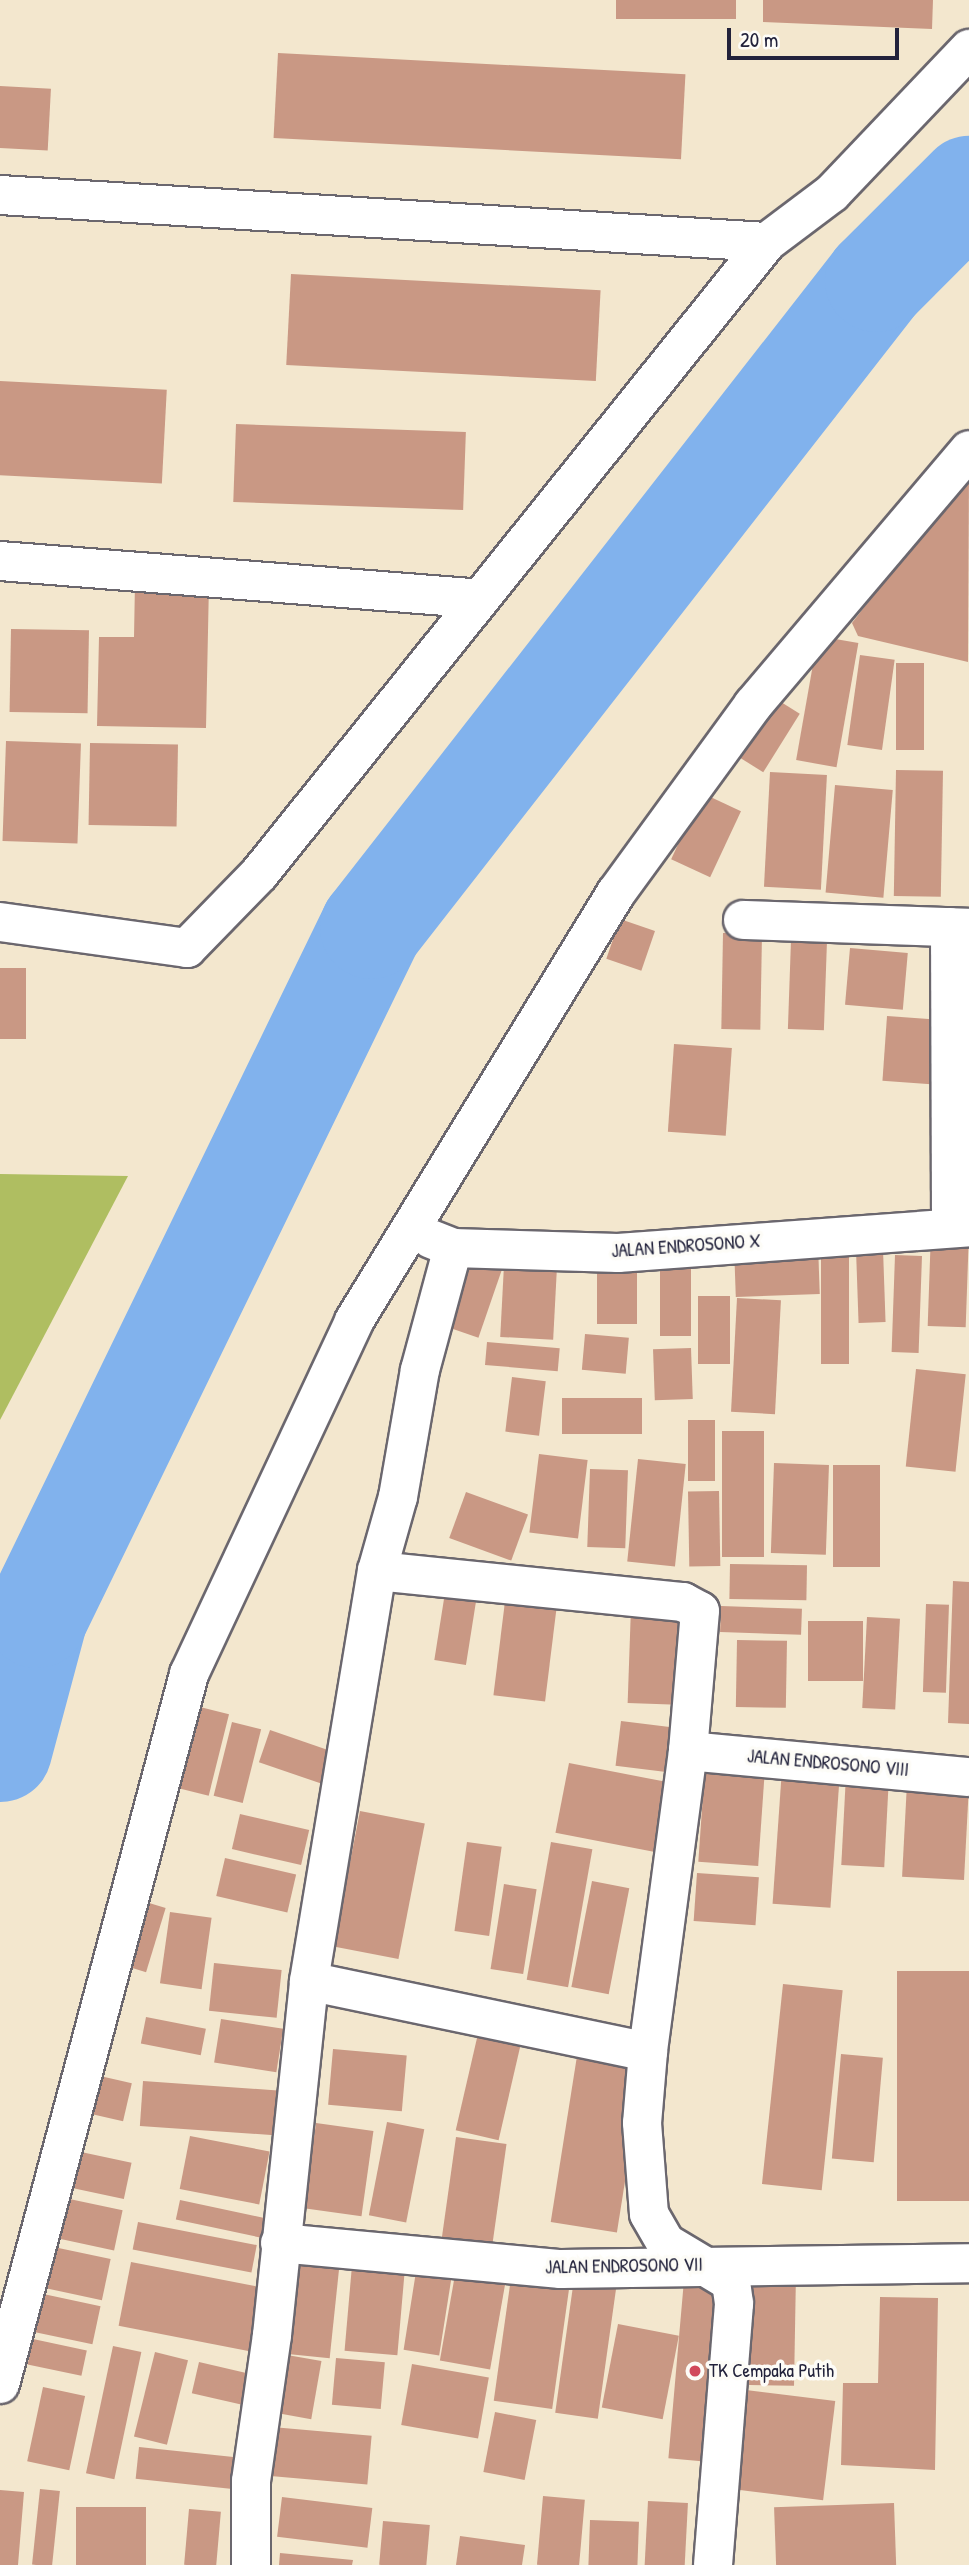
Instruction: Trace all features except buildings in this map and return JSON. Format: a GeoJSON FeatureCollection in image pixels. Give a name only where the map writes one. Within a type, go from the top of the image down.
{"type":"FeatureCollection","features":[{"type":"Feature","properties":{"kind":"street"},"geometry":{"type":"LineString","coordinates":[[0,922],[187,948],[260,874],[767,242],[832,193],[969,49]]}},
{"type":"Feature","properties":{"kind":"street"},"geometry":{"type":"LineString","coordinates":[[0,195],[767,242]]}},
{"type":"Feature","properties":{"kind":"street"},"geometry":{"type":"LineString","coordinates":[[0,2384],[189,1674],[354,1321],[407,1229],[616,893],[753,705],[969,450]]}},
{"type":"Feature","properties":{"kind":"street"},"geometry":{"type":"LineString","coordinates":[[0,561],[479,599]]}},
{"type":"Feature","properties":{"kind":"street"},"geometry":{"type":"LineString","coordinates":[[743,920],[959,928],[960,1227]]}},
{"type":"Feature","properties":{"kind":"street","name":"JALAN ENDROSONO X"},"geometry":{"type":"LineString","coordinates":[[407,1229],[453,1248],[618,1253],[960,1227]]}},
{"type":"Feature","properties":{"kind":"street"},"geometry":{"type":"LineString","coordinates":[[251,2565],[251,2481],[309,1981],[377,1571],[398,1497],[420,1370],[453,1248]]}},
{"type":"Feature","properties":{"kind":"street"},"geometry":{"type":"LineString","coordinates":[[377,1571],[695,1605],[700,1611],[688,1751],[648,2052],[642,2123],[649,2214],[666,2243],[730,2282],[734,2304],[713,2565]]}},
{"type":"Feature","properties":{"kind":"street","name":"JALAN ENDROSONO VIII"},"geometry":{"type":"LineString","coordinates":[[688,1751],[969,1777]]}},
{"type":"Feature","properties":{"kind":"street"},"geometry":{"type":"LineString","coordinates":[[309,1981],[648,2052]]}},
{"type":"Feature","properties":{"kind":"street","name":"JALAN ENDROSONO VII"},"geometry":{"type":"LineString","coordinates":[[280,2243],[561,2269],[698,2264],[969,2263]]}},
{"type":"Feature","properties":{"kind":"green space"},"geometry":{"type":"Polygon","coordinates":[[[0,1174],[128,1176],[0,1420],[0,1174]]]}},
{"type":"Feature","properties":{"kind":"waterway"},"geometry":{"type":"LineString","coordinates":[[0,1750],[36,1616],[371,927],[876,280],[969,187]]}},
{"type":"Feature","properties":{"kind":"place","name":"TK Cempaka Putih"},"geometry":{"type":"Point","coordinates":[695,2371]}}]}
